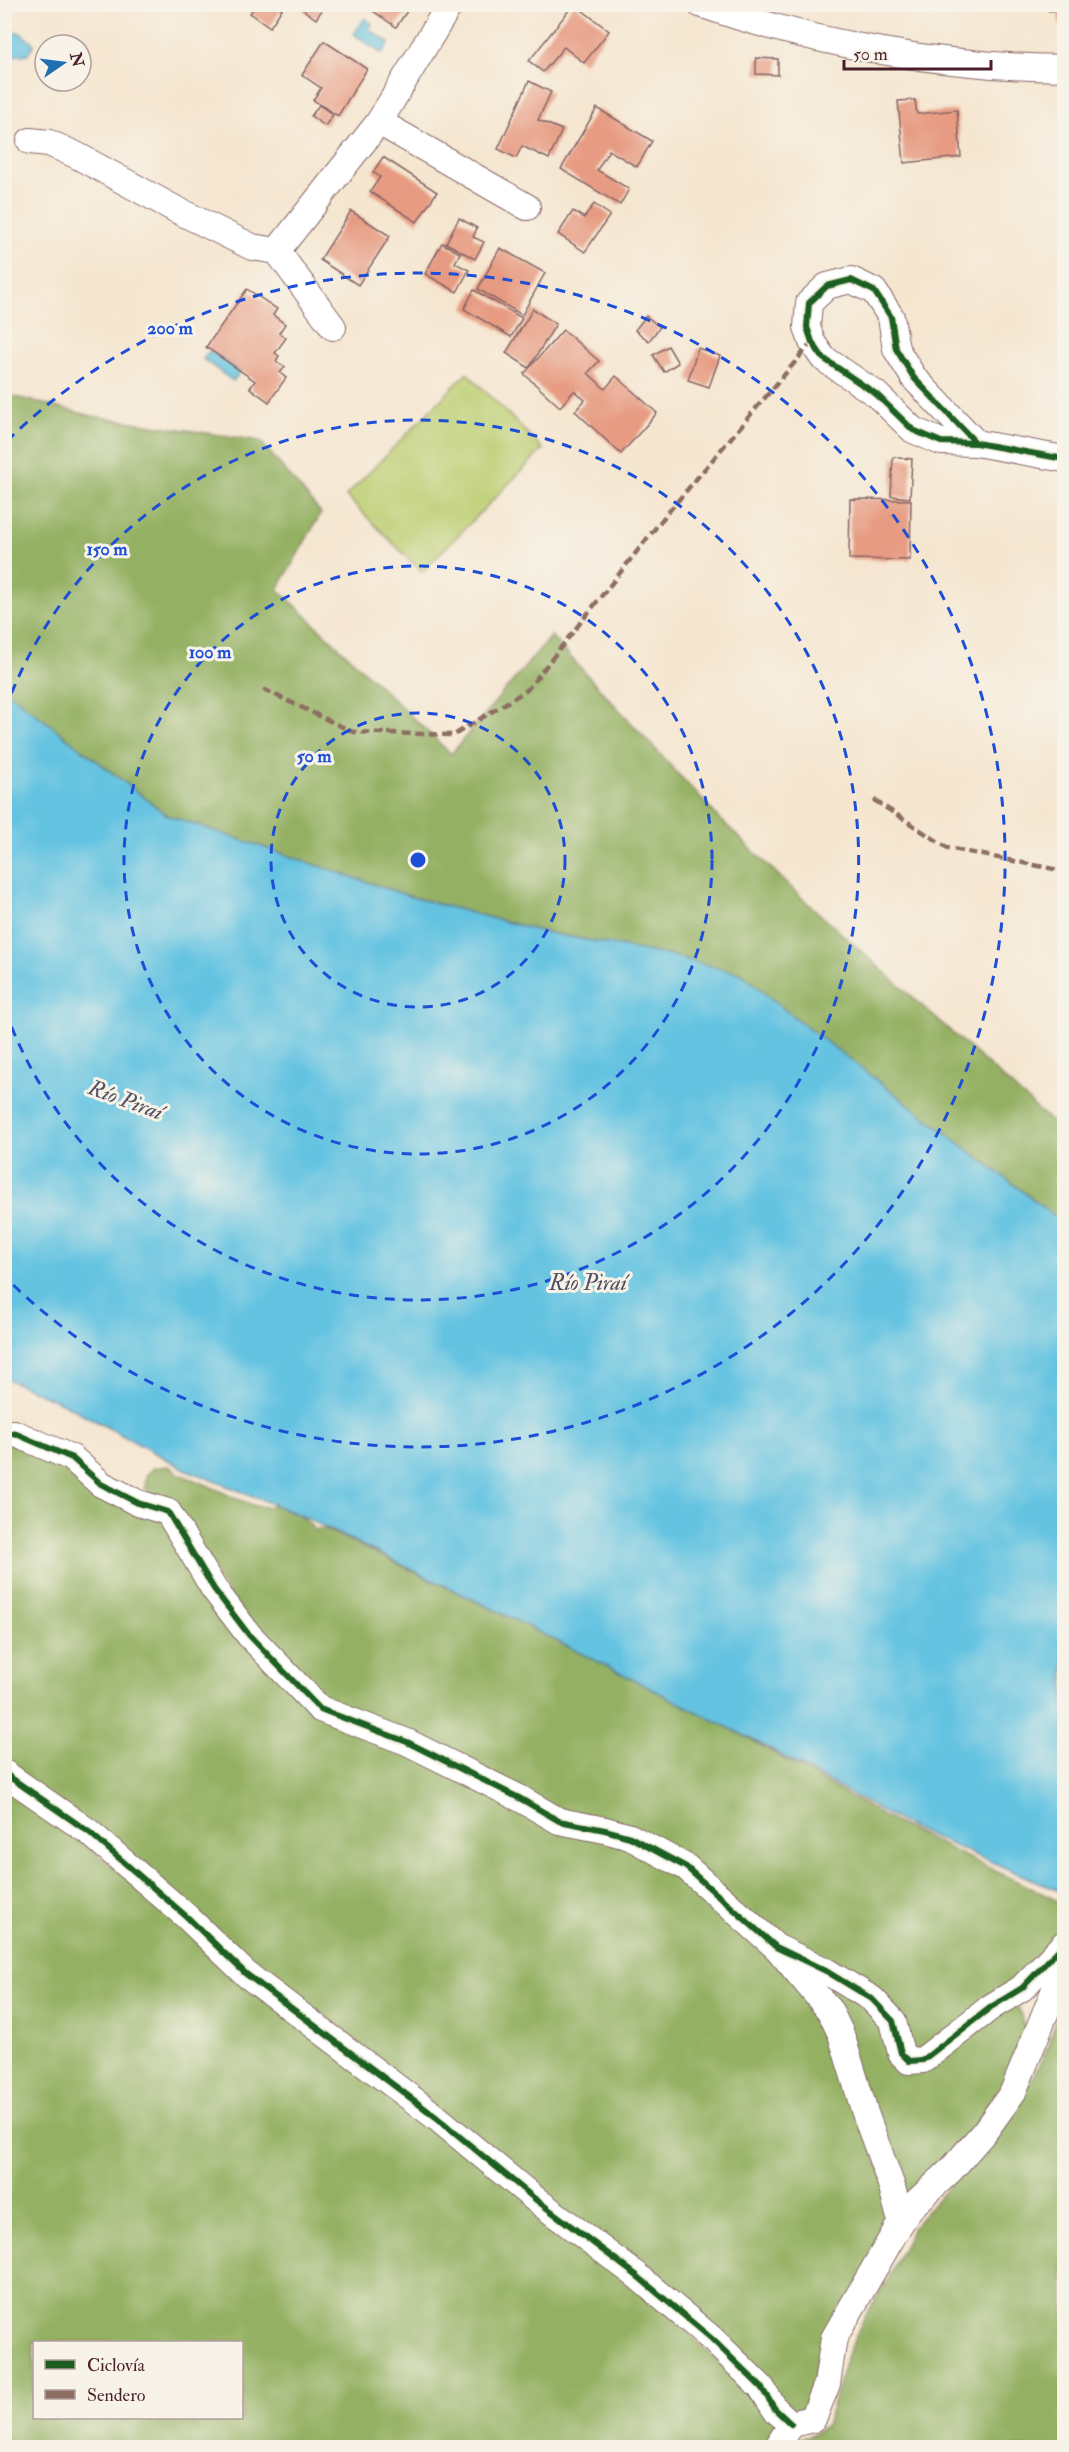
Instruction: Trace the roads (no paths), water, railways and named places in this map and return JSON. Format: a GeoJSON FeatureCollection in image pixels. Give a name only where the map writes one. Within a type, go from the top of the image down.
{"type":"FeatureCollection","features":[{"type":"Feature","properties":{"kind":"street"},"geometry":{"type":"LineString","coordinates":[[277,251],[379,122],[450,4]]}},
{"type":"Feature","properties":{"kind":"street"},"geometry":{"type":"LineString","coordinates":[[700,4],[749,21],[895,53],[1024,68],[1065,68]]}},
{"type":"Feature","properties":{"kind":"street"},"geometry":{"type":"LineString","coordinates":[[379,122],[527,207]]}},
{"type":"Feature","properties":{"kind":"street"},"geometry":{"type":"LineString","coordinates":[[30,141],[49,143],[76,155],[252,247],[277,251],[333,327]]}},
{"type":"Feature","properties":{"kind":"street"},"geometry":{"type":"LineString","coordinates":[[976,443],[914,378],[896,349],[891,317],[874,291],[851,280],[827,286],[809,303],[807,327],[812,342],[823,358],[876,394],[913,429],[941,442],[976,443],[1065,459]]}},
{"type":"Feature","properties":{"kind":"street"},"geometry":{"type":"LineString","coordinates":[[4,1434],[14,1433],[72,1458],[101,1484],[138,1503],[168,1512],[214,1589],[242,1626],[320,1709],[407,1742],[521,1798],[559,1821],[630,1837],[686,1867],[712,1888],[776,1947],[830,2011],[841,2034],[865,2113],[892,2187],[901,2222]]}},
{"type":"Feature","properties":{"kind":"street"},"geometry":{"type":"LineString","coordinates":[[4,1773],[89,1832],[187,1917],[246,1974],[436,2117],[535,2199],[636,2275],[712,2338],[761,2387],[776,2409],[791,2424]]}},
{"type":"Feature","properties":{"kind":"street"},"geometry":{"type":"LineString","coordinates":[[776,1947],[826,1971],[873,1999],[893,2020],[901,2053],[909,2061],[923,2060],[991,2007],[1022,1988],[1065,1944]]}},
{"type":"Feature","properties":{"kind":"street"},"geometry":{"type":"LineString","coordinates":[[777,2448],[791,2424],[813,2419],[827,2384],[834,2338],[901,2222],[912,2206],[951,2170],[985,2132],[1013,2092],[1065,1967]]}},
{"type":"Feature","properties":{"kind":"water"},"geometry":{"type":"Polygon","coordinates":[[[365,18],[372,24],[369,29],[389,43],[382,54],[354,34],[365,18]]]}},
{"type":"Feature","properties":{"kind":"water"},"geometry":{"type":"Polygon","coordinates":[[[19,32],[33,43],[28,54],[5,57],[5,34],[19,32]]]}},
{"type":"Feature","properties":{"kind":"water"},"geometry":{"type":"Polygon","coordinates":[[[210,350],[240,372],[233,381],[203,359],[210,350]]]}},
{"type":"Feature","properties":{"kind":"water","name":"Río Piraí"},"geometry":{"type":"Polygon","coordinates":[[[5,690],[167,815],[412,897],[544,932],[673,956],[742,974],[785,1010],[1064,1223],[1064,1893],[912,1828],[759,1743],[511,1618],[300,1515],[185,1469],[66,1405],[5,1378],[5,690]]]}}]}
